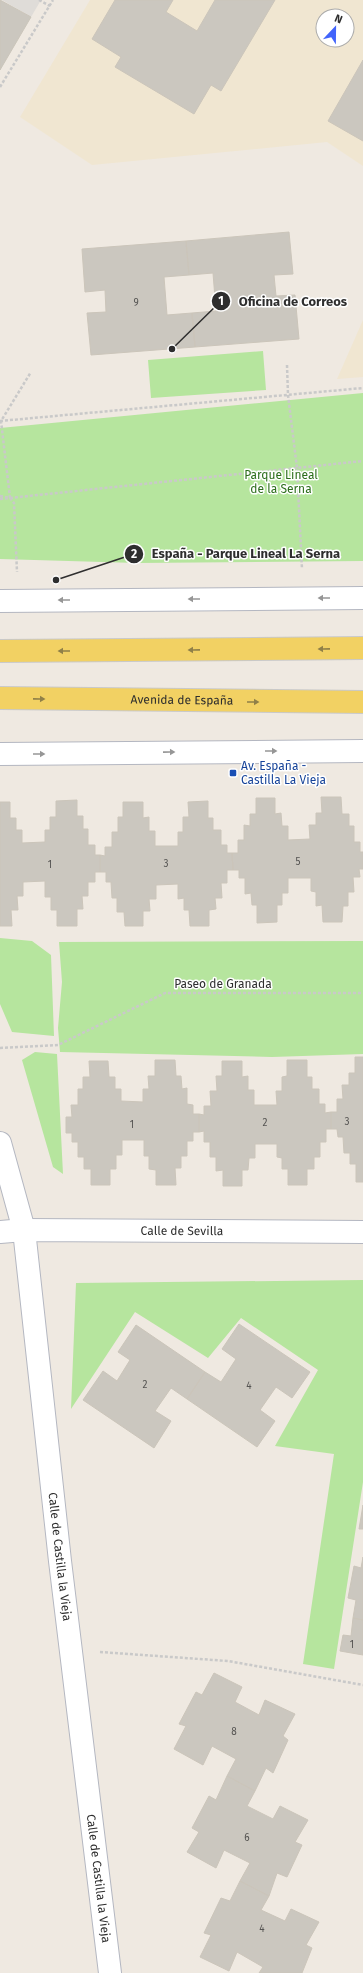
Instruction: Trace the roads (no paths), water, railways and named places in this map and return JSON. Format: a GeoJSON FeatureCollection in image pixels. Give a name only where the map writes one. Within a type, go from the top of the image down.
{"type":"FeatureCollection","features":[{"type":"Feature","properties":{"kind":"main road"},"geometry":{"type":"LineString","coordinates":[[0,651],[363,648]]}},
{"type":"Feature","properties":{"kind":"main road","name":"Avenida de España"},"geometry":{"type":"LineString","coordinates":[[0,698],[363,702]]}},
{"type":"Feature","properties":{"kind":"street"},"geometry":{"type":"LineString","coordinates":[[0,601],[363,598]]}},
{"type":"Feature","properties":{"kind":"street"},"geometry":{"type":"LineString","coordinates":[[0,754],[363,751]]}},
{"type":"Feature","properties":{"kind":"street","name":"Calle de Castilla la Vieja"},"geometry":{"type":"LineString","coordinates":[[0,1143],[15,1192],[24,1230],[70,1650],[110,1973]]}},
{"type":"Feature","properties":{"kind":"street","name":"Calle de Sevilla"},"geometry":{"type":"LineString","coordinates":[[0,1232],[24,1230],[363,1232]]}},
{"type":"Feature","properties":{"kind":"place","name":"Oficina de Correos"},"geometry":{"type":"Point","coordinates":[172,349]}},
{"type":"Feature","properties":{"kind":"place","name":"España - Parque Lineal La Serna"},"geometry":{"type":"Point","coordinates":[56,580]}},
{"type":"Feature","properties":{"kind":"place","name":"Av. España - Castilla La Vieja"},"geometry":{"type":"Point","coordinates":[233,773]}},
{"type":"Feature","properties":{"kind":"park label","name":"Parque Lineal de la Serna"},"geometry":{"type":"Point","coordinates":[281,482]}}]}
